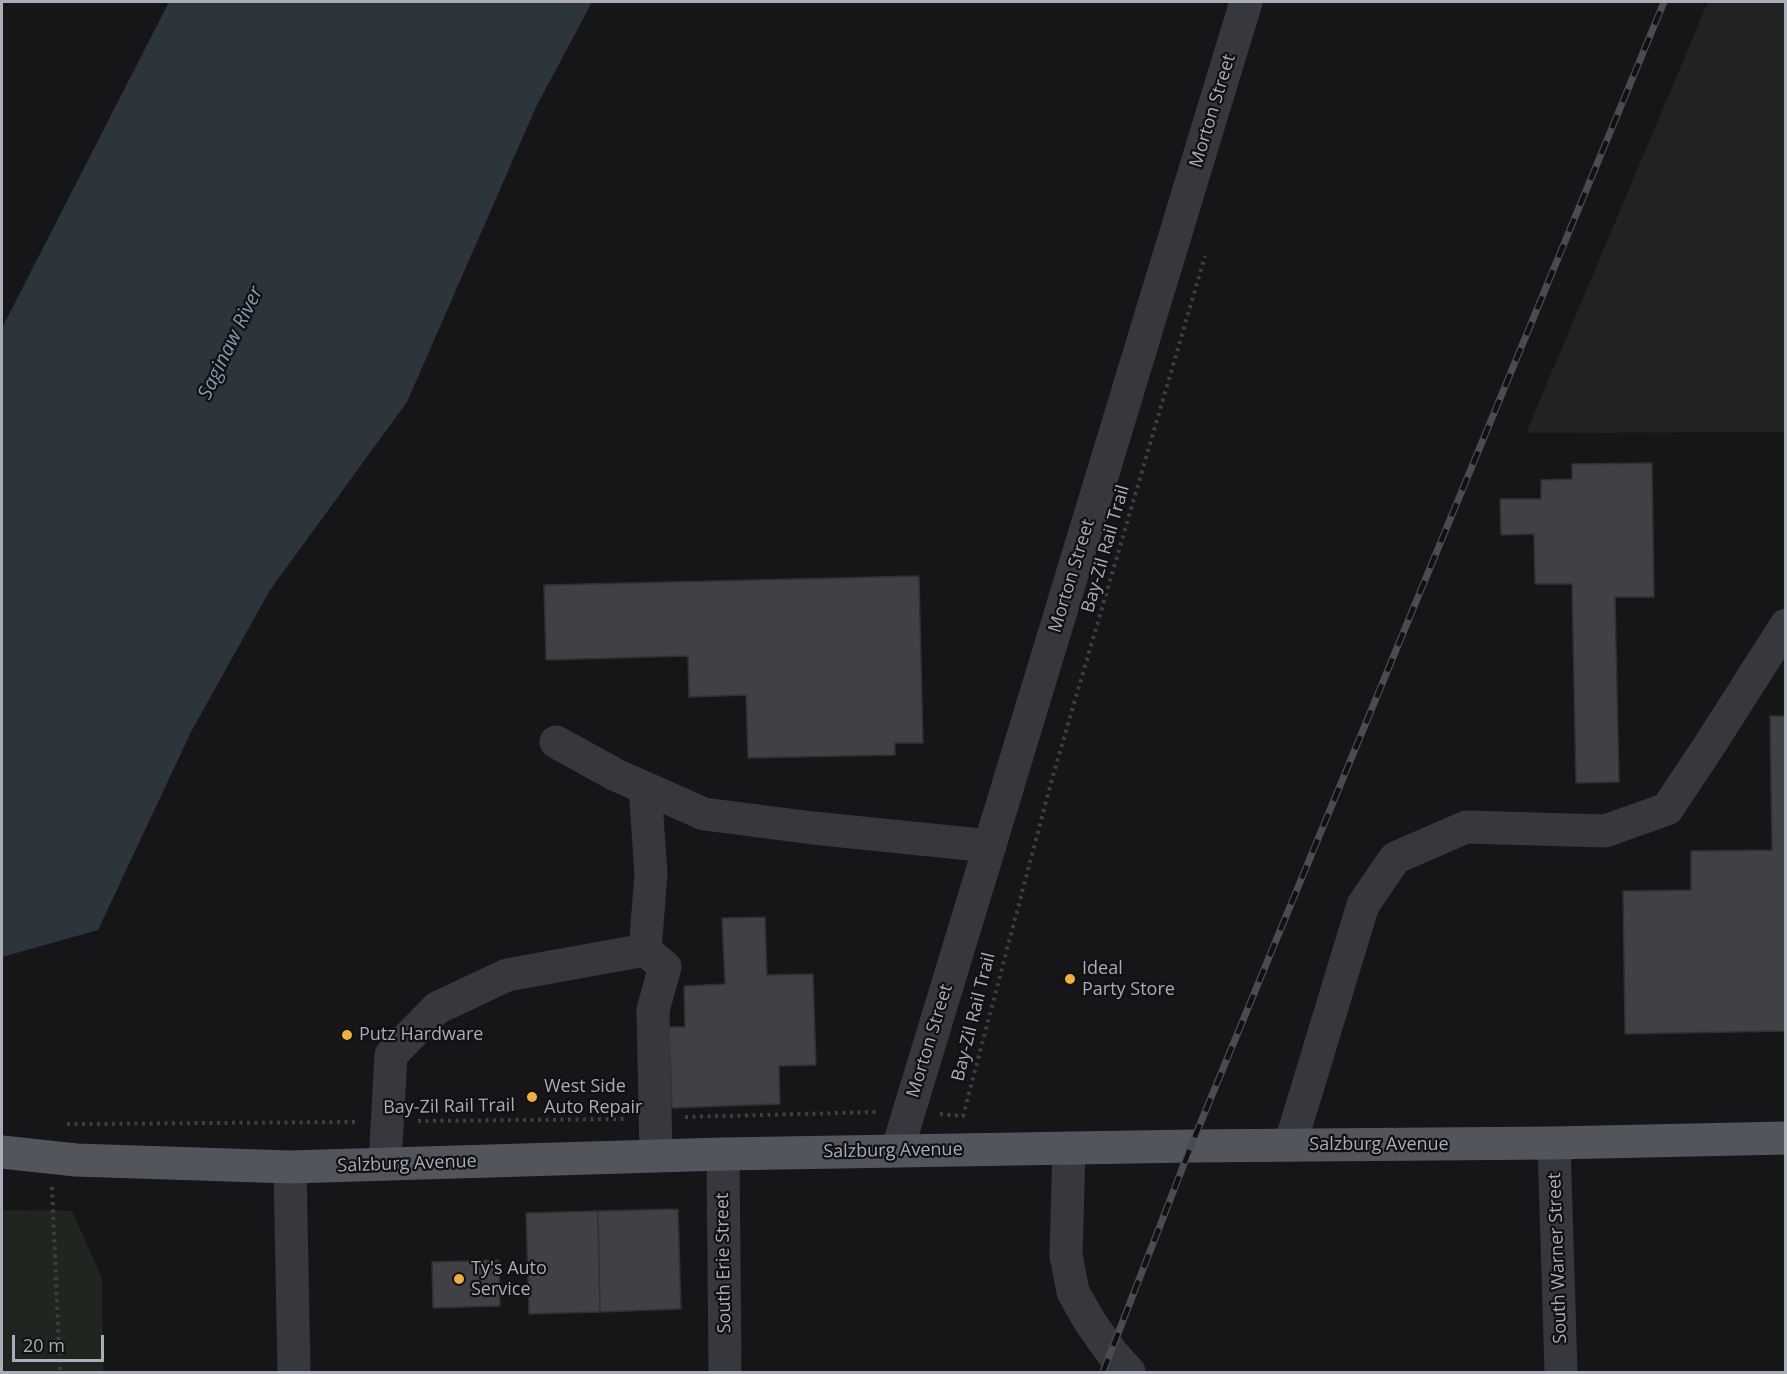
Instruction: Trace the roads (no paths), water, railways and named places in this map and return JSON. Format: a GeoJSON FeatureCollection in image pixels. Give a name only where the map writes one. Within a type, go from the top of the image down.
{"type":"FeatureCollection","features":[{"type":"Feature","properties":{"kind":"main road","name":"Salzburg Avenue"},"geometry":{"type":"LineString","coordinates":[[2,1152],[51,1157],[290,1167],[723,1154],[1785,1138]]}},
{"type":"Feature","properties":{"kind":"street","name":"Morton Street"},"geometry":{"type":"LineString","coordinates":[[897,1151],[1246,2]]}},
{"type":"Feature","properties":{"kind":"street"},"geometry":{"type":"LineString","coordinates":[[1290,1145],[1363,905],[1395,858],[1466,827],[1605,831],[1667,809],[1785,625]]}},
{"type":"Feature","properties":{"kind":"street"},"geometry":{"type":"LineString","coordinates":[[556,742],[616,775],[704,814],[990,846]]}},
{"type":"Feature","properties":{"kind":"street"},"geometry":{"type":"LineString","coordinates":[[645,788],[651,873],[645,950]]}},
{"type":"Feature","properties":{"kind":"street"},"geometry":{"type":"LineString","coordinates":[[645,950],[664,967],[653,1011],[656,1156]]}},
{"type":"Feature","properties":{"kind":"street"},"geometry":{"type":"LineString","coordinates":[[385,1164],[391,1055],[436,1008],[507,975],[645,950]]}},
{"type":"Feature","properties":{"kind":"street","name":"South Warner Street"},"geometry":{"type":"LineString","coordinates":[[1554,1143],[1561,1372]]}},
{"type":"Feature","properties":{"kind":"street"},"geometry":{"type":"LineString","coordinates":[[1069,1148],[1066,1255],[1073,1292],[1090,1322],[1129,1372]]}},
{"type":"Feature","properties":{"kind":"street","name":"South Erie Street"},"geometry":{"type":"LineString","coordinates":[[723,1154],[725,1372]]}},
{"type":"Feature","properties":{"kind":"street"},"geometry":{"type":"LineString","coordinates":[[290,1167],[294,1372]]}},
{"type":"Feature","properties":{"kind":"water","name":"Saginaw River"},"geometry":{"type":"Polygon","coordinates":[[[169,2],[592,2],[536,107],[407,402],[270,590],[191,732],[98,930],[2,957],[2,328],[169,2]]]}},
{"type":"Feature","properties":{"kind":"railway"},"geometry":{"type":"LineString","coordinates":[[1103,1372],[1191,1146],[1664,2]]}},
{"type":"Feature","properties":{"kind":"place","name":"Ideal Party Store"},"geometry":{"type":"Point","coordinates":[1070,979]}},
{"type":"Feature","properties":{"kind":"place","name":"Putz Hardware"},"geometry":{"type":"Point","coordinates":[347,1035]}},
{"type":"Feature","properties":{"kind":"place","name":"West Side Auto Repair"},"geometry":{"type":"Point","coordinates":[532,1097]}},
{"type":"Feature","properties":{"kind":"place","name":"Ty's Auto Service"},"geometry":{"type":"Point","coordinates":[459,1279]}}]}
